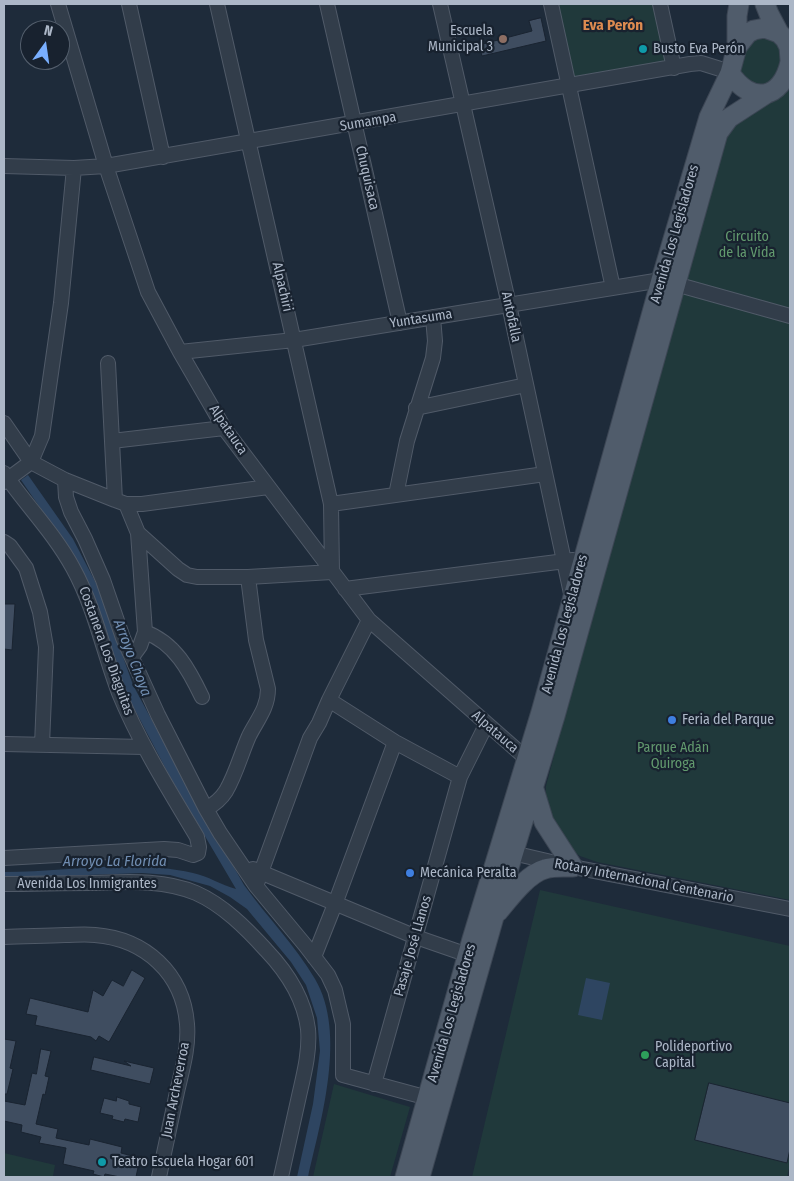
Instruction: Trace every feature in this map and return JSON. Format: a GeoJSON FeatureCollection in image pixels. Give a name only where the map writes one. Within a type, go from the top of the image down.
{"type":"FeatureCollection","features":[{"type":"Feature","properties":{"kind":"main road"},"geometry":{"type":"LineString","coordinates":[[738,47],[737,16],[739,4]]}},
{"type":"Feature","properties":{"kind":"main road"},"geometry":{"type":"LineString","coordinates":[[765,4],[768,14],[785,38],[788,47],[790,61],[786,77],[779,86],[759,95],[749,92],[738,84],[730,72],[743,38],[754,30],[765,28],[785,38]]}},
{"type":"Feature","properties":{"kind":"main road","name":"Avenida Los Legisladores"},"geometry":{"type":"LineString","coordinates":[[420,1177],[494,917],[506,852],[533,761],[579,630],[669,282],[709,117],[730,72]]}},
{"type":"Feature","properties":{"kind":"main road","name":"Avenida Los Legisladores"},"geometry":{"type":"LineString","coordinates":[[405,1177],[468,955],[506,852],[533,786],[533,761],[572,599],[573,560],[669,282],[718,133],[729,118],[779,86]]}},
{"type":"Feature","properties":{"kind":"main road"},"geometry":{"type":"LineString","coordinates":[[494,917],[518,888],[534,874],[545,869],[573,867],[544,822],[533,786]]}},
{"type":"Feature","properties":{"kind":"street","name":"Alpatauca"},"geometry":{"type":"LineString","coordinates":[[58,4],[106,166],[148,292],[224,428],[369,620],[486,725],[533,761]]}},
{"type":"Feature","properties":{"kind":"street"},"geometry":{"type":"LineString","coordinates":[[129,4],[163,157]]}},
{"type":"Feature","properties":{"kind":"street","name":"Alpachiri"},"geometry":{"type":"LineString","coordinates":[[217,4],[331,504],[332,572]]}},
{"type":"Feature","properties":{"kind":"street","name":"Chuquisaca"},"geometry":{"type":"LineString","coordinates":[[327,4],[400,323]]}},
{"type":"Feature","properties":{"kind":"street","name":"Antofalla"},"geometry":{"type":"LineString","coordinates":[[440,4],[509,305],[545,474],[573,560]]}},
{"type":"Feature","properties":{"kind":"street"},"geometry":{"type":"LineString","coordinates":[[551,4],[613,288]]}},
{"type":"Feature","properties":{"kind":"street"},"geometry":{"type":"LineString","coordinates":[[660,4],[674,68]]}},
{"type":"Feature","properties":{"kind":"street","name":"Sumampa"},"geometry":{"type":"LineString","coordinates":[[4,166],[74,168],[106,166],[701,63],[730,72]]}},
{"type":"Feature","properties":{"kind":"street"},"geometry":{"type":"LineString","coordinates":[[15,473],[42,436],[61,303],[74,168]]}},
{"type":"Feature","properties":{"kind":"street"},"geometry":{"type":"LineString","coordinates":[[669,282],[790,316]]}},
{"type":"Feature","properties":{"kind":"street","name":"Yuntasuma"},"geometry":{"type":"LineString","coordinates":[[180,352],[294,340],[613,288],[669,282]]}},
{"type":"Feature","properties":{"kind":"street"},"geometry":{"type":"LineString","coordinates":[[396,495],[407,441],[433,358],[435,341],[433,317]]}},
{"type":"Feature","properties":{"kind":"street"},"geometry":{"type":"LineString","coordinates":[[108,363],[112,441],[121,502],[138,533],[187,575],[197,577],[248,576],[332,572]]}},
{"type":"Feature","properties":{"kind":"street"},"geometry":{"type":"LineString","coordinates":[[416,408],[526,385]]}},
{"type":"Feature","properties":{"kind":"street"},"geometry":{"type":"LineString","coordinates":[[4,423],[15,473]]}},
{"type":"Feature","properties":{"kind":"street"},"geometry":{"type":"LineString","coordinates":[[112,441],[224,428]]}},
{"type":"Feature","properties":{"kind":"street"},"geometry":{"type":"LineString","coordinates":[[15,473],[65,480],[121,502],[142,504],[268,486]]}},
{"type":"Feature","properties":{"kind":"street","name":"Costanera Los Diaguitas"},"geometry":{"type":"LineString","coordinates":[[4,858],[164,848],[193,855],[198,853],[200,847],[197,837],[144,746],[119,692],[89,600],[74,569],[15,473]]}},
{"type":"Feature","properties":{"kind":"street"},"geometry":{"type":"LineString","coordinates":[[331,504],[545,474]]}},
{"type":"Feature","properties":{"kind":"street"},"geometry":{"type":"LineString","coordinates":[[65,480],[66,497],[71,512],[103,580],[123,638],[158,715],[206,809],[256,886],[328,975],[335,990],[343,1024],[343,1075],[428,1098]]}},
{"type":"Feature","properties":{"kind":"street"},"geometry":{"type":"LineString","coordinates":[[132,657],[140,646],[145,632],[138,533]]}},
{"type":"Feature","properties":{"kind":"street"},"geometry":{"type":"LineString","coordinates":[[4,542],[10,546],[26,568],[40,612],[46,647],[42,745]]}},
{"type":"Feature","properties":{"kind":"street"},"geometry":{"type":"LineString","coordinates":[[345,589],[573,560]]}},
{"type":"Feature","properties":{"kind":"street"},"geometry":{"type":"LineString","coordinates":[[206,809],[219,801],[228,789],[250,735],[265,709],[268,698],[268,690],[256,640],[248,576]]}},
{"type":"Feature","properties":{"kind":"street"},"geometry":{"type":"LineString","coordinates":[[572,599],[579,630]]}},
{"type":"Feature","properties":{"kind":"street"},"geometry":{"type":"LineString","coordinates":[[256,886],[310,738],[369,620]]}},
{"type":"Feature","properties":{"kind":"street"},"geometry":{"type":"LineString","coordinates":[[145,632],[158,637],[167,644],[189,670],[202,697]]}},
{"type":"Feature","properties":{"kind":"street"},"geometry":{"type":"LineString","coordinates":[[329,700],[395,742],[460,778]]}},
{"type":"Feature","properties":{"kind":"street","name":"Pasaje José Llanos"},"geometry":{"type":"LineString","coordinates":[[374,1084],[460,778],[486,725]]}},
{"type":"Feature","properties":{"kind":"street"},"geometry":{"type":"LineString","coordinates":[[314,957],[395,742]]}},
{"type":"Feature","properties":{"kind":"street"},"geometry":{"type":"LineString","coordinates":[[4,744],[144,746]]}},
{"type":"Feature","properties":{"kind":"street","name":"Rotary Internacional Centenario"},"geometry":{"type":"LineString","coordinates":[[506,852],[573,867],[790,909]]}},
{"type":"Feature","properties":{"kind":"street"},"geometry":{"type":"LineString","coordinates":[[240,862],[335,904],[416,937],[468,955]]}},
{"type":"Feature","properties":{"kind":"street","name":"Avenida Los Inmigrantes"},"geometry":{"type":"LineString","coordinates":[[4,884],[152,882],[175,886],[195,893],[219,907],[253,936],[279,964],[294,986],[308,1029],[307,1061],[281,1177]]}},
{"type":"Feature","properties":{"kind":"street","name":"Juan Archeverroa"},"geometry":{"type":"LineString","coordinates":[[4,937],[94,935],[121,940],[150,953],[169,972],[179,992],[187,1024],[183,1064],[159,1177]]}},
{"type":"Feature","properties":{"kind":"green space"},"geometry":{"type":"Polygon","coordinates":[[[556,4],[656,4],[667,60],[664,63],[579,78],[575,76],[572,71],[556,4]]]}},
{"type":"Feature","properties":{"kind":"green space"},"geometry":{"type":"Polygon","coordinates":[[[767,35],[774,41],[781,52],[780,67],[773,82],[757,87],[745,76],[740,68],[747,43],[767,35]]]}},
{"type":"Feature","properties":{"kind":"green space","name":"Parque Adán Quiroga"},"geometry":{"type":"Polygon","coordinates":[[[790,90],[790,900],[597,862],[580,856],[565,845],[545,808],[546,786],[555,752],[556,735],[723,142],[738,122],[763,104],[790,90]]]}},
{"type":"Feature","properties":{"kind":"green space","name":"Polideportivo Capital"},"geometry":{"type":"Polygon","coordinates":[[[540,890],[790,946],[790,1164],[787,1177],[472,1177],[540,890]]]}},
{"type":"Feature","properties":{"kind":"green space"},"geometry":{"type":"Polygon","coordinates":[[[334,1084],[410,1107],[390,1177],[313,1177],[334,1084]]]}},
{"type":"Feature","properties":{"kind":"green space"},"geometry":{"type":"Polygon","coordinates":[[[4,1153],[55,1165],[53,1176],[59,1177],[4,1177],[4,1153]]]}},
{"type":"Feature","properties":{"kind":"water"},"geometry":{"type":"Polygon","coordinates":[[[28,475],[73,539],[98,587],[133,685],[179,771],[244,885],[307,967],[315,979],[324,1001],[329,1025],[328,1077],[319,1130],[308,1177],[297,1177],[313,1104],[320,1051],[317,1018],[306,985],[291,962],[247,909],[210,886],[170,875],[142,873],[4,878],[4,872],[98,867],[146,867],[193,873],[236,889],[169,775],[124,689],[65,544],[21,480],[28,475]]]}},
{"type":"Feature","properties":{"kind":"water"},"geometry":{"type":"Polygon","coordinates":[[[586,978],[610,983],[602,1020],[578,1015],[586,978]]]}},
{"type":"Feature","properties":{"kind":"building"},"geometry":{"type":"Polygon","coordinates":[[[541,18],[546,41],[482,56],[479,45],[532,31],[529,21],[541,18]]]}},
{"type":"Feature","properties":{"kind":"building"},"geometry":{"type":"Polygon","coordinates":[[[4,604],[15,604],[12,650],[4,649],[4,604]]]}},
{"type":"Feature","properties":{"kind":"building"},"geometry":{"type":"Polygon","coordinates":[[[132,970],[145,978],[109,1042],[99,1036],[96,1041],[91,1037],[35,1025],[37,1016],[26,1014],[30,998],[88,1012],[93,990],[103,996],[112,980],[123,986],[132,970]]]}},
{"type":"Feature","properties":{"kind":"building"},"geometry":{"type":"Polygon","coordinates":[[[4,1039],[16,1041],[10,1068],[13,1069],[7,1094],[4,1094],[4,1039]]]}},
{"type":"Feature","properties":{"kind":"building"},"geometry":{"type":"Polygon","coordinates":[[[41,1049],[51,1051],[45,1076],[49,1077],[36,1124],[58,1129],[56,1138],[89,1145],[90,1139],[122,1147],[121,1153],[140,1158],[136,1177],[120,1177],[105,1174],[104,1177],[93,1174],[94,1171],[63,1164],[66,1148],[39,1143],[41,1137],[21,1132],[22,1125],[4,1121],[4,1101],[25,1105],[32,1073],[36,1074],[41,1049]]]}},
{"type":"Feature","properties":{"kind":"building"},"geometry":{"type":"Polygon","coordinates":[[[94,1057],[131,1066],[124,1061],[154,1068],[150,1084],[91,1070],[94,1057]]]}},
{"type":"Feature","properties":{"kind":"building"},"geometry":{"type":"Polygon","coordinates":[[[709,1083],[790,1103],[790,1149],[787,1163],[695,1140],[709,1083]]]}},
{"type":"Feature","properties":{"kind":"building"},"geometry":{"type":"Polygon","coordinates":[[[117,1097],[129,1101],[129,1104],[141,1107],[138,1122],[125,1119],[124,1122],[112,1119],[113,1116],[100,1113],[104,1098],[116,1101],[117,1097]]]}},
{"type":"Feature","properties":{"kind":"place","name":"Escuela Municipal 3"},"geometry":{"type":"Point","coordinates":[503,39]}},
{"type":"Feature","properties":{"kind":"place","name":"Busto Eva Perón"},"geometry":{"type":"Point","coordinates":[643,49]}},
{"type":"Feature","properties":{"kind":"place","name":"Feria del Parque"},"geometry":{"type":"Point","coordinates":[672,720]}},
{"type":"Feature","properties":{"kind":"place","name":"Mecánica Peralta"},"geometry":{"type":"Point","coordinates":[410,873]}},
{"type":"Feature","properties":{"kind":"place","name":"Polideportivo Capital"},"geometry":{"type":"Point","coordinates":[645,1055]}},
{"type":"Feature","properties":{"kind":"place","name":"Teatro Escuela Hogar 601"},"geometry":{"type":"Point","coordinates":[102,1162]}},
{"type":"Feature","properties":{"kind":"district","name":"Eva Perón"},"geometry":{"type":"Point","coordinates":[613,26]}},
{"type":"Feature","properties":{"kind":"park label","name":"Circuito de la Vida"},"geometry":{"type":"Point","coordinates":[747,246]}},
{"type":"Feature","properties":{"kind":"water label","name":"Arroyo Choya"},"geometry":{"type":"Point","coordinates":[132,658]}},
{"type":"Feature","properties":{"kind":"water label","name":"Arroyo La Florida"},"geometry":{"type":"Point","coordinates":[115,862]}}]}
